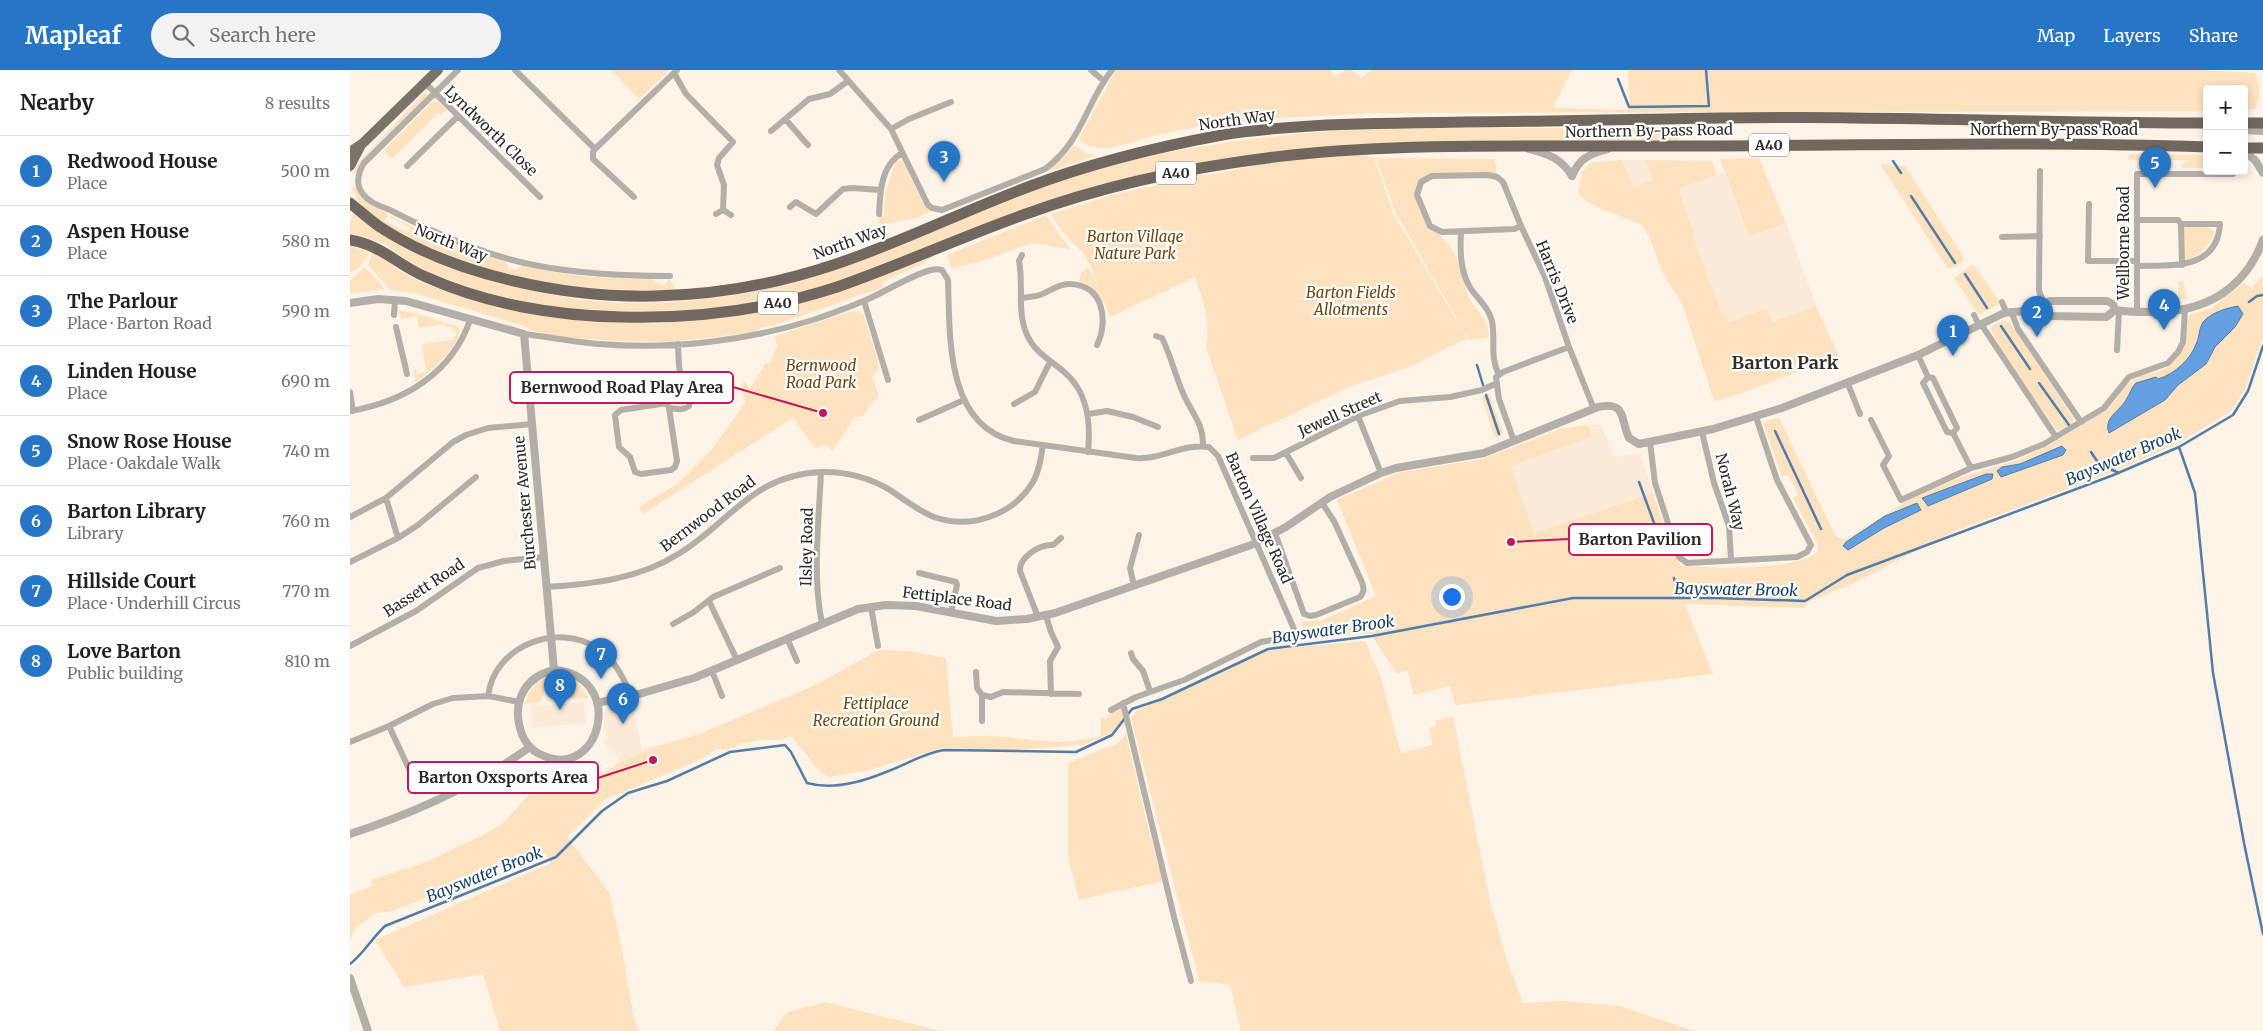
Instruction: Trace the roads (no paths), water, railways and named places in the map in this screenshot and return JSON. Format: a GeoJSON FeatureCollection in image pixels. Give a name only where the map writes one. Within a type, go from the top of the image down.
{"type":"FeatureCollection","features":[{"type":"Feature","properties":{"kind":"highway","name":"Northern By-pass Road"},"geometry":{"type":"LineString","coordinates":[[1364,124],[1810,118],[2203,123]]}},
{"type":"Feature","properties":{"kind":"highway"},"geometry":{"type":"LineString","coordinates":[[2248,123],[2263,123]]}},
{"type":"Feature","properties":{"kind":"highway","name":"North Way"},"geometry":{"type":"LineString","coordinates":[[350,203],[379,226],[404,240],[489,274],[538,286],[584,293],[639,296],[688,294],[748,287],[830,267],[1031,186],[1112,160],[1226,134],[1297,127],[1364,124]]}},
{"type":"Feature","properties":{"kind":"highway","name":"Northern By-pass Road"},"geometry":{"type":"LineString","coordinates":[[350,240],[379,248],[425,277],[467,292],[509,303],[549,311],[616,317],[691,316],[754,308],[837,287],[1024,214],[1120,185],[1206,167],[1296,155],[1331,152],[1619,146],[2085,143],[2203,147]]}},
{"type":"Feature","properties":{"kind":"highway"},"geometry":{"type":"LineString","coordinates":[[2248,150],[2263,148]]}},
{"type":"Feature","properties":{"kind":"main road"},"geometry":{"type":"LineString","coordinates":[[350,152],[362,144],[438,70]]}},
{"type":"Feature","properties":{"kind":"main road"},"geometry":{"type":"LineString","coordinates":[[350,166],[362,144]]}},
{"type":"Feature","properties":{"kind":"street"},"geometry":{"type":"LineString","coordinates":[[435,93],[458,70]]}},
{"type":"Feature","properties":{"kind":"street"},"geometry":{"type":"LineString","coordinates":[[515,70],[595,149]]}},
{"type":"Feature","properties":{"kind":"street"},"geometry":{"type":"LineString","coordinates":[[839,70],[891,129],[923,198],[932,208],[942,210],[1045,169],[1058,159],[1073,140],[1104,81],[1112,70]]}},
{"type":"Feature","properties":{"kind":"street"},"geometry":{"type":"LineString","coordinates":[[1091,70],[1104,81]]}},
{"type":"Feature","properties":{"kind":"street"},"geometry":{"type":"LineString","coordinates":[[634,198],[593,159],[592,152],[675,72],[686,94],[733,142],[719,158],[717,165],[724,185],[722,210]]}},
{"type":"Feature","properties":{"kind":"street"},"geometry":{"type":"LineString","coordinates":[[771,130],[786,120],[809,99],[830,94],[848,81]]}},
{"type":"Feature","properties":{"kind":"street","name":"Lyndworth Close"},"geometry":{"type":"LineString","coordinates":[[425,83],[540,196]]}},
{"type":"Feature","properties":{"kind":"street","name":"North Way"},"geometry":{"type":"LineString","coordinates":[[435,93],[364,163],[358,177],[364,196],[373,203],[432,231],[486,252],[535,265],[593,274],[670,276]]}},
{"type":"Feature","properties":{"kind":"street"},"geometry":{"type":"LineString","coordinates":[[891,129],[909,119],[951,102]]}},
{"type":"Feature","properties":{"kind":"street"},"geometry":{"type":"LineString","coordinates":[[407,166],[458,116]]}},
{"type":"Feature","properties":{"kind":"street"},"geometry":{"type":"LineString","coordinates":[[786,120],[808,145]]}},
{"type":"Feature","properties":{"kind":"street"},"geometry":{"type":"LineString","coordinates":[[2248,130],[2263,131]]}},
{"type":"Feature","properties":{"kind":"street"},"geometry":{"type":"LineString","coordinates":[[1522,147],[1551,155],[1561,161],[1572,176],[1576,165],[1584,157],[1619,146]]}},
{"type":"Feature","properties":{"kind":"street"},"geometry":{"type":"LineString","coordinates":[[879,214],[881,190],[889,163],[902,153]]}},
{"type":"Feature","properties":{"kind":"street"},"geometry":{"type":"LineString","coordinates":[[2248,154],[2255,160],[2263,173]]}},
{"type":"Feature","properties":{"kind":"street"},"geometry":{"type":"LineString","coordinates":[[2040,172],[2040,291],[2042,306],[2046,316],[2106,317],[2117,310],[2137,312],[2184,310],[2205,304],[2228,290],[2242,277],[2254,260],[2263,240]]}},
{"type":"Feature","properties":{"kind":"street","name":"Wellborne Road"},"geometry":{"type":"LineString","coordinates":[[2137,312],[2136,174],[2203,174]]}},
{"type":"Feature","properties":{"kind":"street","name":"Harris Drive"},"geometry":{"type":"LineString","coordinates":[[1461,232],[1442,232],[1430,226],[1417,195],[1421,182],[1432,176],[1498,177],[1503,182],[1545,277],[1569,347],[1594,409]]}},
{"type":"Feature","properties":{"kind":"street"},"geometry":{"type":"LineString","coordinates":[[790,208],[796,202],[816,214],[843,189],[881,190]]}},
{"type":"Feature","properties":{"kind":"street"},"geometry":{"type":"LineString","coordinates":[[2089,204],[2088,261],[2182,266],[2195,261],[2208,252],[2218,237],[2220,224],[2181,224]]}},
{"type":"Feature","properties":{"kind":"street"},"geometry":{"type":"LineString","coordinates":[[716,214],[722,210]]}},
{"type":"Feature","properties":{"kind":"street"},"geometry":{"type":"LineString","coordinates":[[722,210],[731,215]]}},
{"type":"Feature","properties":{"kind":"street"},"geometry":{"type":"LineString","coordinates":[[2137,220],[2178,220],[2181,224],[2182,266]]}},
{"type":"Feature","properties":{"kind":"street"},"geometry":{"type":"LineString","coordinates":[[1499,375],[1493,363],[1492,321],[1485,304],[1472,290],[1463,270],[1460,252],[1461,232],[1514,229],[1521,226]]}},
{"type":"Feature","properties":{"kind":"street"},"geometry":{"type":"LineString","coordinates":[[2002,237],[2040,236]]}},
{"type":"Feature","properties":{"kind":"street"},"geometry":{"type":"LineString","coordinates":[[1022,255],[1019,261],[1021,298],[1024,324],[1028,336],[1035,347],[1072,381],[1085,403],[1088,414],[1088,452]]}},
{"type":"Feature","properties":{"kind":"street","name":"Barton Village Road"},"geometry":{"type":"LineString","coordinates":[[864,301],[927,272],[938,269],[942,270],[948,280],[953,366],[964,400],[985,426],[997,436],[1088,452],[1148,459],[1179,449],[1203,446],[1209,447],[1218,456],[1294,629],[1293,633],[1288,637],[1261,642],[1184,680],[1150,691],[1124,706],[1111,710]]}},
{"type":"Feature","properties":{"kind":"street"},"geometry":{"type":"LineString","coordinates":[[1021,298],[1040,295],[1058,286],[1069,284],[1085,287],[1095,296],[1103,311],[1105,335],[1097,345]]}},
{"type":"Feature","properties":{"kind":"street"},"geometry":{"type":"LineString","coordinates":[[350,302],[378,299],[416,303],[524,334],[601,344],[678,344],[765,333],[800,324],[864,301],[888,380]]}},
{"type":"Feature","properties":{"kind":"street"},"geometry":{"type":"LineString","coordinates":[[394,315],[395,300]]}},
{"type":"Feature","properties":{"kind":"street"},"geometry":{"type":"LineString","coordinates":[[1594,409],[1615,406],[1622,414],[1629,438],[1639,444],[1702,432],[1756,417],[1848,384],[1918,355],[2008,312],[2042,306],[2050,301],[2107,301],[2112,304],[2117,310],[2117,350]]}},
{"type":"Feature","properties":{"kind":"street"},"geometry":{"type":"LineString","coordinates":[[2002,302],[2081,422]]}},
{"type":"Feature","properties":{"kind":"street"},"geometry":{"type":"LineString","coordinates":[[1871,420],[1888,456],[1883,465],[1901,500],[1916,491],[1971,468],[2012,457],[2056,437],[2110,403],[2133,375],[2156,369],[2168,362],[2178,352],[2183,342],[2184,310]]}},
{"type":"Feature","properties":{"kind":"street"},"geometry":{"type":"LineString","coordinates":[[1974,315],[2056,437]]}},
{"type":"Feature","properties":{"kind":"street"},"geometry":{"type":"LineString","coordinates":[[350,392],[352,411],[399,396],[434,374],[457,350],[470,320]]}},
{"type":"Feature","properties":{"kind":"street"},"geometry":{"type":"LineString","coordinates":[[396,327],[407,374]]}},
{"type":"Feature","properties":{"kind":"street","name":"Burchester Avenue"},"geometry":{"type":"LineString","coordinates":[[524,334],[554,670]]}},
{"type":"Feature","properties":{"kind":"street"},"geometry":{"type":"LineString","coordinates":[[1161,335],[1171,356],[1184,396],[1203,429],[1203,446]]}},
{"type":"Feature","properties":{"kind":"street"},"geometry":{"type":"LineString","coordinates":[[669,408],[683,410],[689,406],[690,400],[688,390],[682,384],[678,344]]}},
{"type":"Feature","properties":{"kind":"street"},"geometry":{"type":"LineString","coordinates":[[1514,441],[1496,383],[1496,377],[1569,347]]}},
{"type":"Feature","properties":{"kind":"street"},"geometry":{"type":"LineString","coordinates":[[1918,355],[1928,377],[1933,378],[1957,428],[1954,433]]}},
{"type":"Feature","properties":{"kind":"street"},"geometry":{"type":"LineString","coordinates":[[1014,404],[1035,392],[1050,362]]}},
{"type":"Feature","properties":{"kind":"street"},"geometry":{"type":"LineString","coordinates":[[1928,377],[1923,383],[1947,432],[1954,433]]}},
{"type":"Feature","properties":{"kind":"street","name":"Jewell Street"},"geometry":{"type":"LineString","coordinates":[[1253,458],[1274,458],[1358,416],[1400,402],[1450,397],[1482,390],[1496,383]]}},
{"type":"Feature","properties":{"kind":"street"},"geometry":{"type":"LineString","coordinates":[[1848,384],[1860,414]]}},
{"type":"Feature","properties":{"kind":"street"},"geometry":{"type":"LineString","coordinates":[[919,420],[964,400]]}},
{"type":"Feature","properties":{"kind":"street"},"geometry":{"type":"LineString","coordinates":[[667,403],[669,408],[677,461],[676,467],[671,470],[648,473],[634,472],[630,457],[620,447],[615,415],[621,410],[667,403]]}},
{"type":"Feature","properties":{"kind":"street","name":"Fettiplace Road"},"geometry":{"type":"LineString","coordinates":[[597,703],[631,696],[712,671],[844,614],[871,607],[910,606],[996,621],[1042,616],[1134,586],[1257,542],[1275,533],[1336,494],[1382,473],[1396,468],[1484,453],[1594,409]]}},
{"type":"Feature","properties":{"kind":"street"},"geometry":{"type":"LineString","coordinates":[[1088,414],[1107,411],[1133,417],[1158,428]]}},
{"type":"Feature","properties":{"kind":"street"},"geometry":{"type":"LineString","coordinates":[[1358,416],[1382,473]]}},
{"type":"Feature","properties":{"kind":"street"},"geometry":{"type":"LineString","coordinates":[[1650,442],[1655,482],[1679,557],[1687,563],[1797,557],[1808,552],[1811,545],[1777,480],[1756,417]]}},
{"type":"Feature","properties":{"kind":"street"},"geometry":{"type":"LineString","coordinates":[[350,517],[386,498],[446,448],[466,435],[488,428],[532,424]]}},
{"type":"Feature","properties":{"kind":"street","name":"Norah Way"},"geometry":{"type":"LineString","coordinates":[[1702,432],[1714,483],[1728,526],[1731,560]]}},
{"type":"Feature","properties":{"kind":"street"},"geometry":{"type":"LineString","coordinates":[[1954,433],[1971,468]]}},
{"type":"Feature","properties":{"kind":"street","name":"Bernwood Road"},"geometry":{"type":"LineString","coordinates":[[546,587],[619,580],[659,565],[690,547],[752,494],[788,478],[820,472],[835,472],[867,479],[890,490],[926,513],[944,520],[967,522],[994,516],[1017,501],[1033,481],[1038,471],[1043,445]]}},
{"type":"Feature","properties":{"kind":"street"},"geometry":{"type":"LineString","coordinates":[[1286,453],[1301,478]]}},
{"type":"Feature","properties":{"kind":"street","name":"Ilsley Road"},"geometry":{"type":"LineString","coordinates":[[820,472],[818,569],[819,609],[822,623]]}},
{"type":"Feature","properties":{"kind":"street"},"geometry":{"type":"LineString","coordinates":[[350,562],[398,538],[418,525],[476,477]]}},
{"type":"Feature","properties":{"kind":"street"},"geometry":{"type":"LineString","coordinates":[[386,498],[398,538]]}},
{"type":"Feature","properties":{"kind":"street"},"geometry":{"type":"LineString","coordinates":[[1275,533],[1304,614],[1316,615],[1360,597],[1364,593],[1361,580],[1334,521],[1322,503]]}},
{"type":"Feature","properties":{"kind":"street"},"geometry":{"type":"LineString","coordinates":[[1134,586],[1130,568],[1139,535]]}},
{"type":"Feature","properties":{"kind":"street"},"geometry":{"type":"LineString","coordinates":[[1051,694],[1050,661],[1058,647],[1020,571],[1020,563],[1026,556],[1048,544],[1053,545],[1061,538]]}},
{"type":"Feature","properties":{"kind":"street","name":"Bassett Road"},"geometry":{"type":"LineString","coordinates":[[350,646],[416,611],[478,568],[504,561],[544,557]]}},
{"type":"Feature","properties":{"kind":"street"},"geometry":{"type":"LineString","coordinates":[[673,624],[713,597],[780,568]]}},
{"type":"Feature","properties":{"kind":"street"},"geometry":{"type":"LineString","coordinates":[[919,573],[956,582],[951,613]]}},
{"type":"Feature","properties":{"kind":"street"},"geometry":{"type":"LineString","coordinates":[[709,601],[737,660]]}},
{"type":"Feature","properties":{"kind":"street"},"geometry":{"type":"LineString","coordinates":[[871,607],[878,646]]}},
{"type":"Feature","properties":{"kind":"street"},"geometry":{"type":"LineString","coordinates":[[488,696],[492,677],[508,657],[532,642],[551,637],[579,640],[600,649],[621,673],[631,696]]}},
{"type":"Feature","properties":{"kind":"street"},"geometry":{"type":"LineString","coordinates":[[787,638],[797,661]]}},
{"type":"Feature","properties":{"kind":"street"},"geometry":{"type":"LineString","coordinates":[[1131,657],[1143,671],[1150,691]]}},
{"type":"Feature","properties":{"kind":"street"},"geometry":{"type":"LineString","coordinates":[[546,671],[568,671],[582,678],[592,690],[597,703],[598,729],[594,738],[584,750],[572,757],[555,759],[541,755],[530,747],[523,736],[520,726],[518,702],[528,684],[546,671]]}},
{"type":"Feature","properties":{"kind":"street"},"geometry":{"type":"LineString","coordinates":[[712,671],[722,696]]}},
{"type":"Feature","properties":{"kind":"street"},"geometry":{"type":"LineString","coordinates":[[976,672],[977,686],[982,695],[982,721]]}},
{"type":"Feature","properties":{"kind":"street"},"geometry":{"type":"LineString","coordinates":[[982,695],[991,697],[1003,692],[1079,694]]}},
{"type":"Feature","properties":{"kind":"street"},"geometry":{"type":"LineString","coordinates":[[350,742],[446,700],[466,696],[488,696],[518,702]]}},
{"type":"Feature","properties":{"kind":"street"},"geometry":{"type":"LineString","coordinates":[[1124,706],[1191,981]]}},
{"type":"Feature","properties":{"kind":"street"},"geometry":{"type":"LineString","coordinates":[[389,726],[410,771]]}},
{"type":"Feature","properties":{"kind":"street"},"geometry":{"type":"LineString","coordinates":[[350,834],[441,799],[497,769],[530,747]]}},
{"type":"Feature","properties":{"kind":"street"},"geometry":{"type":"LineString","coordinates":[[350,978],[368,1031]]}},
{"type":"Feature","properties":{"kind":"water"},"geometry":{"type":"Polygon","coordinates":[[[2238,306],[2243,314],[2235,327],[2215,347],[2206,364],[2178,385],[2165,400],[2109,433],[2108,423],[2110,419],[2123,404],[2136,383],[2156,377],[2158,379],[2176,370],[2191,354],[2205,320],[2220,311],[2238,306]]]}},
{"type":"Feature","properties":{"kind":"water"},"geometry":{"type":"Polygon","coordinates":[[[2062,446],[2066,450],[2063,455],[2001,477],[1997,471],[2002,467],[2020,464],[2062,446]]]}},
{"type":"Feature","properties":{"kind":"water"},"geometry":{"type":"Polygon","coordinates":[[[1986,474],[1993,474],[1992,479],[1928,506],[1922,498],[1986,474]]]}},
{"type":"Feature","properties":{"kind":"water"},"geometry":{"type":"Polygon","coordinates":[[[1917,503],[1921,510],[1884,528],[1848,550],[1843,546],[1846,542],[1885,516],[1917,503]]]}},
{"type":"Feature","properties":{"kind":"waterway"},"geometry":{"type":"LineString","coordinates":[[1618,79],[1629,107],[1709,106],[1706,70]]}},
{"type":"Feature","properties":{"kind":"waterway"},"geometry":{"type":"LineString","coordinates":[[1893,161],[1901,173]]}},
{"type":"Feature","properties":{"kind":"waterway"},"geometry":{"type":"LineString","coordinates":[[1911,196],[1955,263]]}},
{"type":"Feature","properties":{"kind":"waterway"},"geometry":{"type":"LineString","coordinates":[[1965,274],[1987,308]]}},
{"type":"Feature","properties":{"kind":"waterway"},"geometry":{"type":"LineString","coordinates":[[2249,302],[2257,296],[2263,295]]}},
{"type":"Feature","properties":{"kind":"waterway"},"geometry":{"type":"LineString","coordinates":[[2001,326],[2030,369]]}},
{"type":"Feature","properties":{"kind":"waterway","name":"Bayswater Brook"},"geometry":{"type":"LineString","coordinates":[[350,964],[385,926],[556,857],[602,811],[628,793],[667,781],[730,752],[785,745],[791,752],[807,783],[827,786],[867,779],[915,759],[944,750],[1076,752],[1112,735],[1132,709],[1162,699],[1268,649],[1372,636],[1573,598],[1715,598],[1805,601],[1847,575],[2111,476],[2179,447],[2233,415],[2248,391],[2263,346]]}},
{"type":"Feature","properties":{"kind":"waterway"},"geometry":{"type":"LineString","coordinates":[[1477,365],[1483,385]]}},
{"type":"Feature","properties":{"kind":"waterway"},"geometry":{"type":"LineString","coordinates":[[2039,383],[2069,425]]}},
{"type":"Feature","properties":{"kind":"waterway"},"geometry":{"type":"LineString","coordinates":[[1486,395],[1499,434]]}},
{"type":"Feature","properties":{"kind":"waterway"},"geometry":{"type":"LineString","coordinates":[[1775,431],[1821,529]]}},
{"type":"Feature","properties":{"kind":"waterway"},"geometry":{"type":"LineString","coordinates":[[2179,447],[2195,493],[2213,673],[2244,843],[2263,934]]}},
{"type":"Feature","properties":{"kind":"waterway"},"geometry":{"type":"LineString","coordinates":[[2091,452],[2099,464],[2119,473]]}},
{"type":"Feature","properties":{"kind":"waterway"},"geometry":{"type":"LineString","coordinates":[[1639,482],[1664,550]]}},
{"type":"Feature","properties":{"kind":"waterway"},"geometry":{"type":"LineString","coordinates":[[1674,578],[1679,598]]}},
{"type":"Feature","properties":{"kind":"place","name":"The Parlour"},"geometry":{"type":"Point","coordinates":[944,182]}},
{"type":"Feature","properties":{"kind":"place","name":"Snow Rose House"},"geometry":{"type":"Point","coordinates":[2155,188]}},
{"type":"Feature","properties":{"kind":"place","name":"Linden House"},"geometry":{"type":"Point","coordinates":[2164,330]}},
{"type":"Feature","properties":{"kind":"place","name":"Aspen House"},"geometry":{"type":"Point","coordinates":[2037,337]}},
{"type":"Feature","properties":{"kind":"place","name":"Redwood House"},"geometry":{"type":"Point","coordinates":[1953,356]}},
{"type":"Feature","properties":{"kind":"place","name":"Bernwood Road Play Area"},"geometry":{"type":"Point","coordinates":[823,413]}},
{"type":"Feature","properties":{"kind":"place","name":"Barton Pavilion"},"geometry":{"type":"Point","coordinates":[1511,542]}},
{"type":"Feature","properties":{"kind":"place","name":"Hillside Court"},"geometry":{"type":"Point","coordinates":[601,679]}},
{"type":"Feature","properties":{"kind":"place","name":"Love Barton"},"geometry":{"type":"Point","coordinates":[560,710]}},
{"type":"Feature","properties":{"kind":"place","name":"Barton Library"},"geometry":{"type":"Point","coordinates":[623,724]}},
{"type":"Feature","properties":{"kind":"place","name":"Barton Oxsports Area"},"geometry":{"type":"Point","coordinates":[653,760]}},
{"type":"Feature","properties":{"kind":"district","name":"Barton Park"},"geometry":{"type":"Point","coordinates":[1785,363]}},
{"type":"Feature","properties":{"kind":"park label","name":"Barton Village Nature Park"},"geometry":{"type":"Point","coordinates":[1135,246]}},
{"type":"Feature","properties":{"kind":"park label","name":"Barton Fields Allotments"},"geometry":{"type":"Point","coordinates":[1351,302]}},
{"type":"Feature","properties":{"kind":"park label","name":"Bernwood Road Park"},"geometry":{"type":"Point","coordinates":[821,374]}},
{"type":"Feature","properties":{"kind":"park label","name":"Fettiplace Recreation Ground"},"geometry":{"type":"Point","coordinates":[876,712]}}]}
